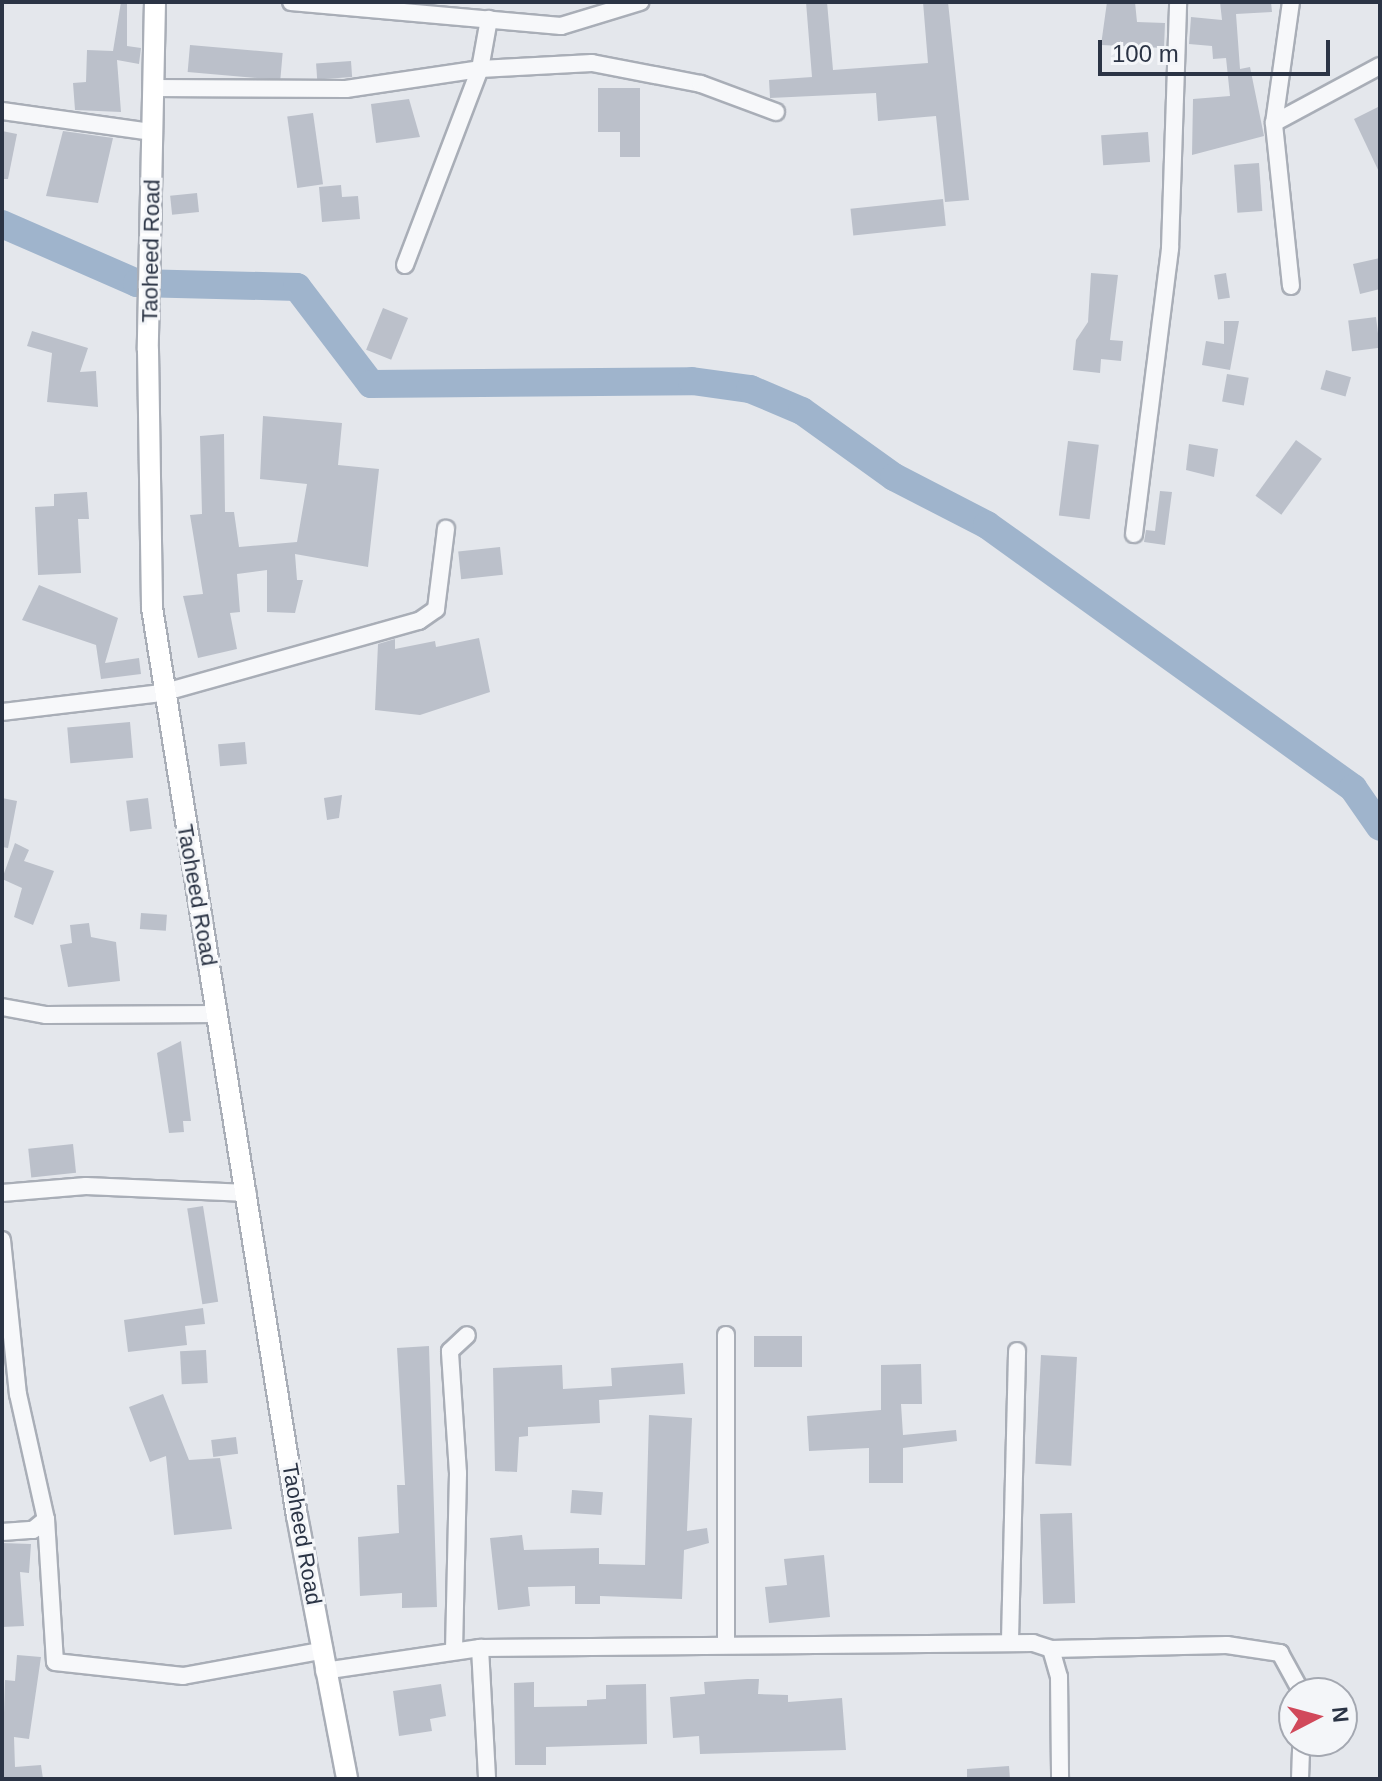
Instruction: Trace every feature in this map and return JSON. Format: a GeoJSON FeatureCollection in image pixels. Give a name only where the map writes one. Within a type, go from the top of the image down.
{"type":"FeatureCollection","features":[{"type":"Feature","properties":{"kind":"main road","name":"Taoheed Road"},"geometry":{"type":"LineString","coordinates":[[155,2],[148,350],[152,608],[162,693],[248,1193],[323,1661],[347,1779]]}},
{"type":"Feature","properties":{"kind":"street"},"geometry":{"type":"LineString","coordinates":[[291,2],[433,10],[561,26],[640,2]]}},
{"type":"Feature","properties":{"kind":"street"},"geometry":{"type":"LineString","coordinates":[[1134,534],[1170,248],[1178,2]]}},
{"type":"Feature","properties":{"kind":"street"},"geometry":{"type":"LineString","coordinates":[[1291,2],[1274,123],[1291,286]]}},
{"type":"Feature","properties":{"kind":"street"},"geometry":{"type":"LineString","coordinates":[[405,265],[480,69],[489,19]]}},
{"type":"Feature","properties":{"kind":"street"},"geometry":{"type":"LineString","coordinates":[[153,88],[346,89],[480,69],[592,63],[701,84],[776,112]]}},
{"type":"Feature","properties":{"kind":"street"},"geometry":{"type":"LineString","coordinates":[[1274,123],[1380,66]]}},
{"type":"Feature","properties":{"kind":"street"},"geometry":{"type":"LineString","coordinates":[[2,111],[152,132]]}},
{"type":"Feature","properties":{"kind":"street"},"geometry":{"type":"LineString","coordinates":[[2,712],[162,693],[419,621],[436,609],[446,529]]}},
{"type":"Feature","properties":{"kind":"street"},"geometry":{"type":"LineString","coordinates":[[2,1007],[46,1015],[218,1014]]}},
{"type":"Feature","properties":{"kind":"street"},"geometry":{"type":"LineString","coordinates":[[2,1193],[86,1186],[248,1193]]}},
{"type":"Feature","properties":{"kind":"street"},"geometry":{"type":"LineString","coordinates":[[2,1240],[18,1394],[46,1519],[55,1662],[183,1676],[480,1648],[1010,1640],[1051,1649],[1227,1645],[1280,1653],[1293,1677]]}},
{"type":"Feature","properties":{"kind":"street"},"geometry":{"type":"LineString","coordinates":[[454,1650],[458,1473],[450,1351],[467,1335]]}},
{"type":"Feature","properties":{"kind":"street"},"geometry":{"type":"LineString","coordinates":[[726,1335],[726,1643]]}},
{"type":"Feature","properties":{"kind":"street"},"geometry":{"type":"LineString","coordinates":[[1010,1640],[1017,1351]]}},
{"type":"Feature","properties":{"kind":"street"},"geometry":{"type":"LineString","coordinates":[[2,1532],[33,1530],[46,1519]]}},
{"type":"Feature","properties":{"kind":"street"},"geometry":{"type":"LineString","coordinates":[[480,1648],[487,1779]]}},
{"type":"Feature","properties":{"kind":"street"},"geometry":{"type":"LineString","coordinates":[[1051,1649],[1060,1779]]}},
{"type":"Feature","properties":{"kind":"street"},"geometry":{"type":"LineString","coordinates":[[1300,1779],[1301,1757]]}},
{"type":"Feature","properties":{"kind":"building"},"geometry":{"type":"Polygon","coordinates":[[[121,2],[127,2],[127,46],[141,48],[139,64],[117,60],[121,112],[75,110],[73,83],[86,82],[87,50],[113,51],[121,2]]]}},
{"type":"Feature","properties":{"kind":"building"},"geometry":{"type":"Polygon","coordinates":[[[806,2],[827,2],[833,70],[928,63],[923,2],[948,2],[969,200],[945,202],[936,116],[878,121],[876,93],[770,98],[769,80],[812,77],[806,2]]]}},
{"type":"Feature","properties":{"kind":"building"},"geometry":{"type":"Polygon","coordinates":[[[1107,2],[1135,2],[1137,22],[1165,23],[1164,48],[1101,45],[1107,2]]]}},
{"type":"Feature","properties":{"kind":"building"},"geometry":{"type":"Polygon","coordinates":[[[1220,2],[1271,2],[1272,12],[1236,14],[1240,69],[1250,67],[1264,136],[1192,155],[1193,99],[1230,96],[1226,58],[1213,59],[1212,46],[1189,44],[1191,17],[1222,20],[1220,2]]]}},
{"type":"Feature","properties":{"kind":"building"},"geometry":{"type":"Polygon","coordinates":[[[190,45],[283,53],[280,80],[188,72],[190,45]]]}},
{"type":"Feature","properties":{"kind":"building"},"geometry":{"type":"Polygon","coordinates":[[[351,61],[352,77],[317,79],[316,63],[351,61]]]}},
{"type":"Feature","properties":{"kind":"building"},"geometry":{"type":"Polygon","coordinates":[[[598,88],[640,88],[640,157],[620,157],[620,132],[598,132],[598,88]]]}},
{"type":"Feature","properties":{"kind":"building"},"geometry":{"type":"Polygon","coordinates":[[[409,99],[420,137],[376,143],[371,104],[409,99]]]}},
{"type":"Feature","properties":{"kind":"building"},"geometry":{"type":"Polygon","coordinates":[[[1380,106],[1380,174],[1354,119],[1380,106]]]}},
{"type":"Feature","properties":{"kind":"building"},"geometry":{"type":"Polygon","coordinates":[[[313,113],[323,184],[297,188],[287,117],[313,113]]]}},
{"type":"Feature","properties":{"kind":"building"},"geometry":{"type":"Polygon","coordinates":[[[2,131],[17,134],[8,179],[2,179],[2,131]]]}},
{"type":"Feature","properties":{"kind":"building"},"geometry":{"type":"Polygon","coordinates":[[[63,131],[113,138],[98,203],[46,196],[63,131]]]}},
{"type":"Feature","properties":{"kind":"building"},"geometry":{"type":"Polygon","coordinates":[[[1148,132],[1150,162],[1103,165],[1101,135],[1148,132]]]}},
{"type":"Feature","properties":{"kind":"building"},"geometry":{"type":"Polygon","coordinates":[[[1259,163],[1262,211],[1237,213],[1234,165],[1259,163]]]}},
{"type":"Feature","properties":{"kind":"building"},"geometry":{"type":"Polygon","coordinates":[[[341,185],[342,197],[358,196],[360,219],[322,222],[319,187],[341,185]]]}},
{"type":"Feature","properties":{"kind":"building"},"geometry":{"type":"Polygon","coordinates":[[[197,193],[199,212],[172,215],[170,196],[197,193]]]}},
{"type":"Feature","properties":{"kind":"building"},"geometry":{"type":"Polygon","coordinates":[[[943,199],[946,226],[853,236],[851,209],[943,199]]]}},
{"type":"Feature","properties":{"kind":"building"},"geometry":{"type":"Polygon","coordinates":[[[1380,258],[1380,289],[1360,294],[1353,264],[1380,258]]]}},
{"type":"Feature","properties":{"kind":"building"},"geometry":{"type":"Polygon","coordinates":[[[1091,273],[1118,275],[1110,340],[1123,341],[1121,361],[1101,359],[1100,373],[1073,370],[1076,340],[1088,322],[1091,273]]]}},
{"type":"Feature","properties":{"kind":"building"},"geometry":{"type":"Polygon","coordinates":[[[1226,273],[1230,298],[1218,300],[1214,275],[1226,273]]]}},
{"type":"Feature","properties":{"kind":"building"},"geometry":{"type":"Polygon","coordinates":[[[383,308],[408,318],[391,360],[366,350],[383,308]]]}},
{"type":"Feature","properties":{"kind":"building"},"geometry":{"type":"Polygon","coordinates":[[[1376,317],[1380,348],[1352,351],[1348,320],[1376,317]]]}},
{"type":"Feature","properties":{"kind":"building"},"geometry":{"type":"Polygon","coordinates":[[[1224,321],[1239,321],[1230,370],[1202,365],[1206,341],[1224,344],[1224,321]]]}},
{"type":"Feature","properties":{"kind":"building"},"geometry":{"type":"Polygon","coordinates":[[[32,331],[88,348],[80,372],[96,371],[98,407],[47,402],[52,353],[27,346],[32,331]]]}},
{"type":"Feature","properties":{"kind":"building"},"geometry":{"type":"Polygon","coordinates":[[[1326,370],[1351,377],[1345,396],[1320,389],[1326,370]]]}},
{"type":"Feature","properties":{"kind":"building"},"geometry":{"type":"Polygon","coordinates":[[[1227,374],[1249,378],[1244,405],[1222,402],[1227,374]]]}},
{"type":"Feature","properties":{"kind":"building"},"geometry":{"type":"Polygon","coordinates":[[[263,416],[342,423],[338,465],[379,469],[368,567],[295,554],[297,580],[303,580],[295,613],[267,612],[267,570],[237,574],[240,612],[230,613],[237,649],[198,658],[183,596],[203,594],[190,515],[202,514],[200,436],[224,434],[225,512],[234,512],[239,547],[297,542],[307,484],[260,479],[263,416]]]}},
{"type":"Feature","properties":{"kind":"building"},"geometry":{"type":"Polygon","coordinates":[[[1296,440],[1322,459],[1281,515],[1255,496],[1296,440]]]}},
{"type":"Feature","properties":{"kind":"building"},"geometry":{"type":"Polygon","coordinates":[[[1068,441],[1099,445],[1090,519],[1059,515],[1068,441]]]}},
{"type":"Feature","properties":{"kind":"building"},"geometry":{"type":"Polygon","coordinates":[[[1189,444],[1218,449],[1214,477],[1186,470],[1189,444]]]}},
{"type":"Feature","properties":{"kind":"building"},"geometry":{"type":"Polygon","coordinates":[[[1160,491],[1172,492],[1165,545],[1144,542],[1146,530],[1155,531],[1160,491]]]}},
{"type":"Feature","properties":{"kind":"building"},"geometry":{"type":"Polygon","coordinates":[[[87,492],[89,519],[78,519],[81,573],[38,575],[35,507],[54,506],[54,494],[87,492]]]}},
{"type":"Feature","properties":{"kind":"building"},"geometry":{"type":"Polygon","coordinates":[[[500,547],[503,575],[461,579],[458,551],[500,547]]]}},
{"type":"Feature","properties":{"kind":"building"},"geometry":{"type":"Polygon","coordinates":[[[39,585],[118,618],[105,663],[139,658],[141,674],[101,679],[96,645],[22,620],[39,585]]]}},
{"type":"Feature","properties":{"kind":"building"},"geometry":{"type":"Polygon","coordinates":[[[479,638],[490,692],[420,715],[375,710],[378,644],[395,639],[395,649],[435,641],[436,647],[479,638]]]}},
{"type":"Feature","properties":{"kind":"building"},"geometry":{"type":"Polygon","coordinates":[[[130,722],[133,758],[70,763],[67,727],[130,722]]]}},
{"type":"Feature","properties":{"kind":"building"},"geometry":{"type":"Polygon","coordinates":[[[245,742],[247,764],[220,766],[218,744],[245,742]]]}},
{"type":"Feature","properties":{"kind":"building"},"geometry":{"type":"Polygon","coordinates":[[[342,795],[339,818],[327,820],[324,798],[342,795]]]}},
{"type":"Feature","properties":{"kind":"building"},"geometry":{"type":"Polygon","coordinates":[[[2,798],[17,801],[8,848],[2,847],[2,798]]]}},
{"type":"Feature","properties":{"kind":"building"},"geometry":{"type":"Polygon","coordinates":[[[148,798],[152,829],[130,831],[126,801],[148,798]]]}},
{"type":"Feature","properties":{"kind":"building"},"geometry":{"type":"Polygon","coordinates":[[[15,843],[29,850],[24,861],[54,871],[33,925],[14,917],[22,888],[2,879],[15,843]]]}},
{"type":"Feature","properties":{"kind":"building"},"geometry":{"type":"Polygon","coordinates":[[[141,913],[167,915],[166,931],[140,929],[141,913]]]}},
{"type":"Feature","properties":{"kind":"building"},"geometry":{"type":"Polygon","coordinates":[[[89,923],[91,937],[116,942],[120,981],[68,987],[60,945],[72,943],[70,925],[89,923]]]}},
{"type":"Feature","properties":{"kind":"building"},"geometry":{"type":"Polygon","coordinates":[[[181,1041],[191,1121],[183,1121],[184,1132],[169,1133],[157,1053],[181,1041]]]}},
{"type":"Feature","properties":{"kind":"building"},"geometry":{"type":"Polygon","coordinates":[[[73,1144],[76,1173],[31,1178],[28,1149],[73,1144]]]}},
{"type":"Feature","properties":{"kind":"building"},"geometry":{"type":"Polygon","coordinates":[[[203,1206],[218,1302],[202,1304],[187,1209],[203,1206]]]}},
{"type":"Feature","properties":{"kind":"building"},"geometry":{"type":"Polygon","coordinates":[[[203,1308],[205,1324],[185,1326],[187,1345],[128,1352],[124,1320],[203,1308]]]}},
{"type":"Feature","properties":{"kind":"building"},"geometry":{"type":"Polygon","coordinates":[[[754,1336],[802,1336],[802,1367],[754,1367],[754,1336]]]}},
{"type":"Feature","properties":{"kind":"building"},"geometry":{"type":"Polygon","coordinates":[[[429,1346],[437,1607],[402,1608],[402,1593],[360,1596],[358,1537],[399,1533],[397,1485],[405,1485],[397,1348],[429,1346]]]}},
{"type":"Feature","properties":{"kind":"building"},"geometry":{"type":"Polygon","coordinates":[[[206,1350],[208,1383],[182,1384],[180,1351],[206,1350]]]}},
{"type":"Feature","properties":{"kind":"building"},"geometry":{"type":"Polygon","coordinates":[[[1041,1355],[1077,1357],[1071,1466],[1035,1464],[1041,1355]]]}},
{"type":"Feature","properties":{"kind":"building"},"geometry":{"type":"Polygon","coordinates":[[[683,1363],[685,1394],[599,1400],[600,1423],[528,1427],[528,1436],[519,1437],[517,1472],[495,1471],[493,1368],[562,1365],[563,1389],[612,1386],[611,1368],[683,1363]]]}},
{"type":"Feature","properties":{"kind":"building"},"geometry":{"type":"Polygon","coordinates":[[[921,1364],[922,1404],[901,1404],[903,1435],[956,1430],[957,1441],[903,1448],[903,1483],[869,1483],[869,1448],[809,1451],[807,1416],[881,1410],[881,1365],[921,1364]]]}},
{"type":"Feature","properties":{"kind":"building"},"geometry":{"type":"Polygon","coordinates":[[[163,1394],[189,1460],[220,1458],[232,1529],[174,1535],[166,1456],[150,1462],[129,1407],[163,1394]]]}},
{"type":"Feature","properties":{"kind":"building"},"geometry":{"type":"Polygon","coordinates":[[[649,1415],[692,1418],[687,1531],[707,1528],[709,1543],[684,1550],[682,1599],[600,1596],[600,1604],[575,1604],[575,1586],[528,1587],[530,1606],[498,1610],[490,1538],[522,1535],[524,1550],[599,1548],[599,1564],[645,1565],[649,1415]]]}},
{"type":"Feature","properties":{"kind":"building"},"geometry":{"type":"Polygon","coordinates":[[[236,1437],[238,1454],[213,1457],[211,1440],[236,1437]]]}},
{"type":"Feature","properties":{"kind":"building"},"geometry":{"type":"Polygon","coordinates":[[[572,1490],[603,1492],[601,1515],[570,1513],[572,1490]]]}},
{"type":"Feature","properties":{"kind":"building"},"geometry":{"type":"Polygon","coordinates":[[[1072,1513],[1075,1603],[1043,1604],[1040,1514],[1072,1513]]]}},
{"type":"Feature","properties":{"kind":"building"},"geometry":{"type":"Polygon","coordinates":[[[2,1543],[31,1544],[29,1573],[20,1572],[24,1626],[2,1627],[2,1543]]]}},
{"type":"Feature","properties":{"kind":"building"},"geometry":{"type":"Polygon","coordinates":[[[824,1555],[830,1617],[769,1623],[765,1587],[787,1585],[784,1559],[824,1555]]]}},
{"type":"Feature","properties":{"kind":"building"},"geometry":{"type":"Polygon","coordinates":[[[17,1655],[41,1657],[29,1739],[14,1737],[15,1767],[41,1765],[43,1779],[2,1779],[5,1680],[15,1681],[17,1655]]]}},
{"type":"Feature","properties":{"kind":"building"},"geometry":{"type":"Polygon","coordinates":[[[759,1679],[758,1694],[788,1695],[788,1702],[842,1698],[846,1750],[700,1754],[699,1736],[673,1738],[670,1697],[705,1694],[704,1682],[759,1679]]]}},
{"type":"Feature","properties":{"kind":"building"},"geometry":{"type":"Polygon","coordinates":[[[534,1682],[534,1707],[587,1706],[587,1700],[606,1699],[606,1685],[646,1684],[647,1744],[546,1747],[546,1765],[515,1765],[514,1683],[534,1682]]]}},
{"type":"Feature","properties":{"kind":"building"},"geometry":{"type":"Polygon","coordinates":[[[441,1684],[446,1716],[430,1719],[432,1731],[399,1736],[393,1691],[441,1684]]]}},
{"type":"Feature","properties":{"kind":"building"},"geometry":{"type":"Polygon","coordinates":[[[1009,1766],[1010,1779],[967,1779],[967,1769],[1009,1766]]]}},
{"type":"Feature","properties":{"kind":"waterway"},"geometry":{"type":"LineString","coordinates":[[2,224],[137,283],[297,287],[371,384],[692,381],[750,389],[802,411],[894,477],[987,525],[1353,788],[1380,827]]}}]}
